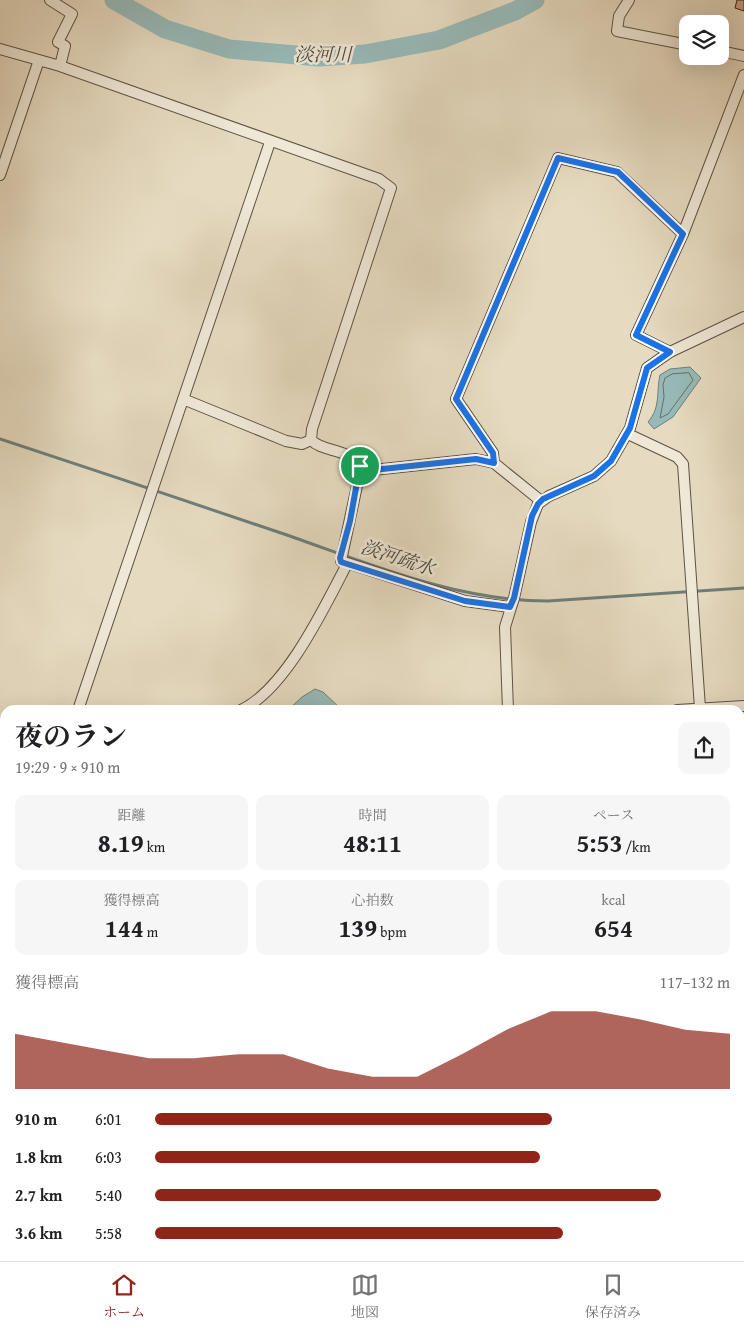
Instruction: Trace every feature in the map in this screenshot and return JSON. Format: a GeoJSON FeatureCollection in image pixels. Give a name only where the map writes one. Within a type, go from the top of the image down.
{"type":"FeatureCollection","features":[{"type":"Feature","properties":{"kind":"street"},"geometry":{"type":"LineString","coordinates":[[50,0],[72,14],[58,42],[65,46],[60,66]]}},
{"type":"Feature","properties":{"kind":"street"},"geometry":{"type":"LineString","coordinates":[[629,0],[619,16],[617,31],[679,43]]}},
{"type":"Feature","properties":{"kind":"street"},"geometry":{"type":"LineString","coordinates":[[0,49],[60,66],[270,142],[379,179],[391,188],[312,429],[311,440]]}},
{"type":"Feature","properties":{"kind":"street"},"geometry":{"type":"LineString","coordinates":[[729,53],[744,56]]}},
{"type":"Feature","properties":{"kind":"street"},"geometry":{"type":"LineString","coordinates":[[0,175],[39,60]]}},
{"type":"Feature","properties":{"kind":"street"},"geometry":{"type":"LineString","coordinates":[[670,352],[636,335],[683,234],[744,75]]}},
{"type":"Feature","properties":{"kind":"street"},"geometry":{"type":"LineString","coordinates":[[80,705],[270,142]]}},
{"type":"Feature","properties":{"kind":"street"},"geometry":{"type":"LineString","coordinates":[[494,463],[493,453],[456,399],[558,158],[618,172],[683,234]]}},
{"type":"Feature","properties":{"kind":"street"},"geometry":{"type":"LineString","coordinates":[[508,705],[505,627],[532,516],[541,500],[594,476],[611,461],[628,434],[647,368],[670,352],[744,317]]}},
{"type":"Feature","properties":{"kind":"street"},"geometry":{"type":"LineString","coordinates":[[183,399],[286,441],[302,444],[311,440]]}},
{"type":"Feature","properties":{"kind":"street"},"geometry":{"type":"LineString","coordinates":[[628,434],[677,457],[682,462],[700,705]]}},
{"type":"Feature","properties":{"kind":"street"},"geometry":{"type":"LineString","coordinates":[[311,440],[320,446],[344,454],[360,466],[373,470],[476,459],[494,463],[541,500]]}},
{"type":"Feature","properties":{"kind":"street"},"geometry":{"type":"LineString","coordinates":[[249,705],[261,698],[282,677],[343,557],[360,476],[360,466]]}},
{"type":"Feature","properties":{"kind":"street"},"geometry":{"type":"LineString","coordinates":[[343,557],[465,601],[512,602]]}},
{"type":"Feature","properties":{"kind":"water"},"geometry":{"type":"Polygon","coordinates":[[[690,367],[701,378],[673,417],[654,429],[648,422],[655,411],[660,375],[670,369],[690,367]]]}},
{"type":"Feature","properties":{"kind":"water"},"geometry":{"type":"Polygon","coordinates":[[[315,689],[323,692],[337,705],[293,705],[315,689]]]}},
{"type":"Feature","properties":{"kind":"building"},"geometry":{"type":"Polygon","coordinates":[[[737,0],[744,0],[744,11],[735,8],[737,0]]]}},
{"type":"Feature","properties":{"kind":"waterway","name":"淡河川"},"geometry":{"type":"LineString","coordinates":[[114,0],[165,29],[229,49],[319,57],[365,54],[439,40],[515,11],[535,0]]}},
{"type":"Feature","properties":{"kind":"waterway","name":"淡河疏水"},"geometry":{"type":"LineString","coordinates":[[0,439],[246,521],[379,568],[479,595],[548,601],[744,588]]}},
{"type":"Feature","properties":{"kind":"route"},"geometry":{"type":"LineString","coordinates":[[558,158],[618,172],[683,234],[636,335],[670,352],[647,368],[642,380],[630,428],[626,438],[611,461],[594,476],[543,499],[538,504],[532,516],[514,598],[510,607],[465,601],[341,561],[340,558],[360,476],[360,466],[373,470],[476,459],[494,463],[493,453],[456,399],[558,158]]}}]}
